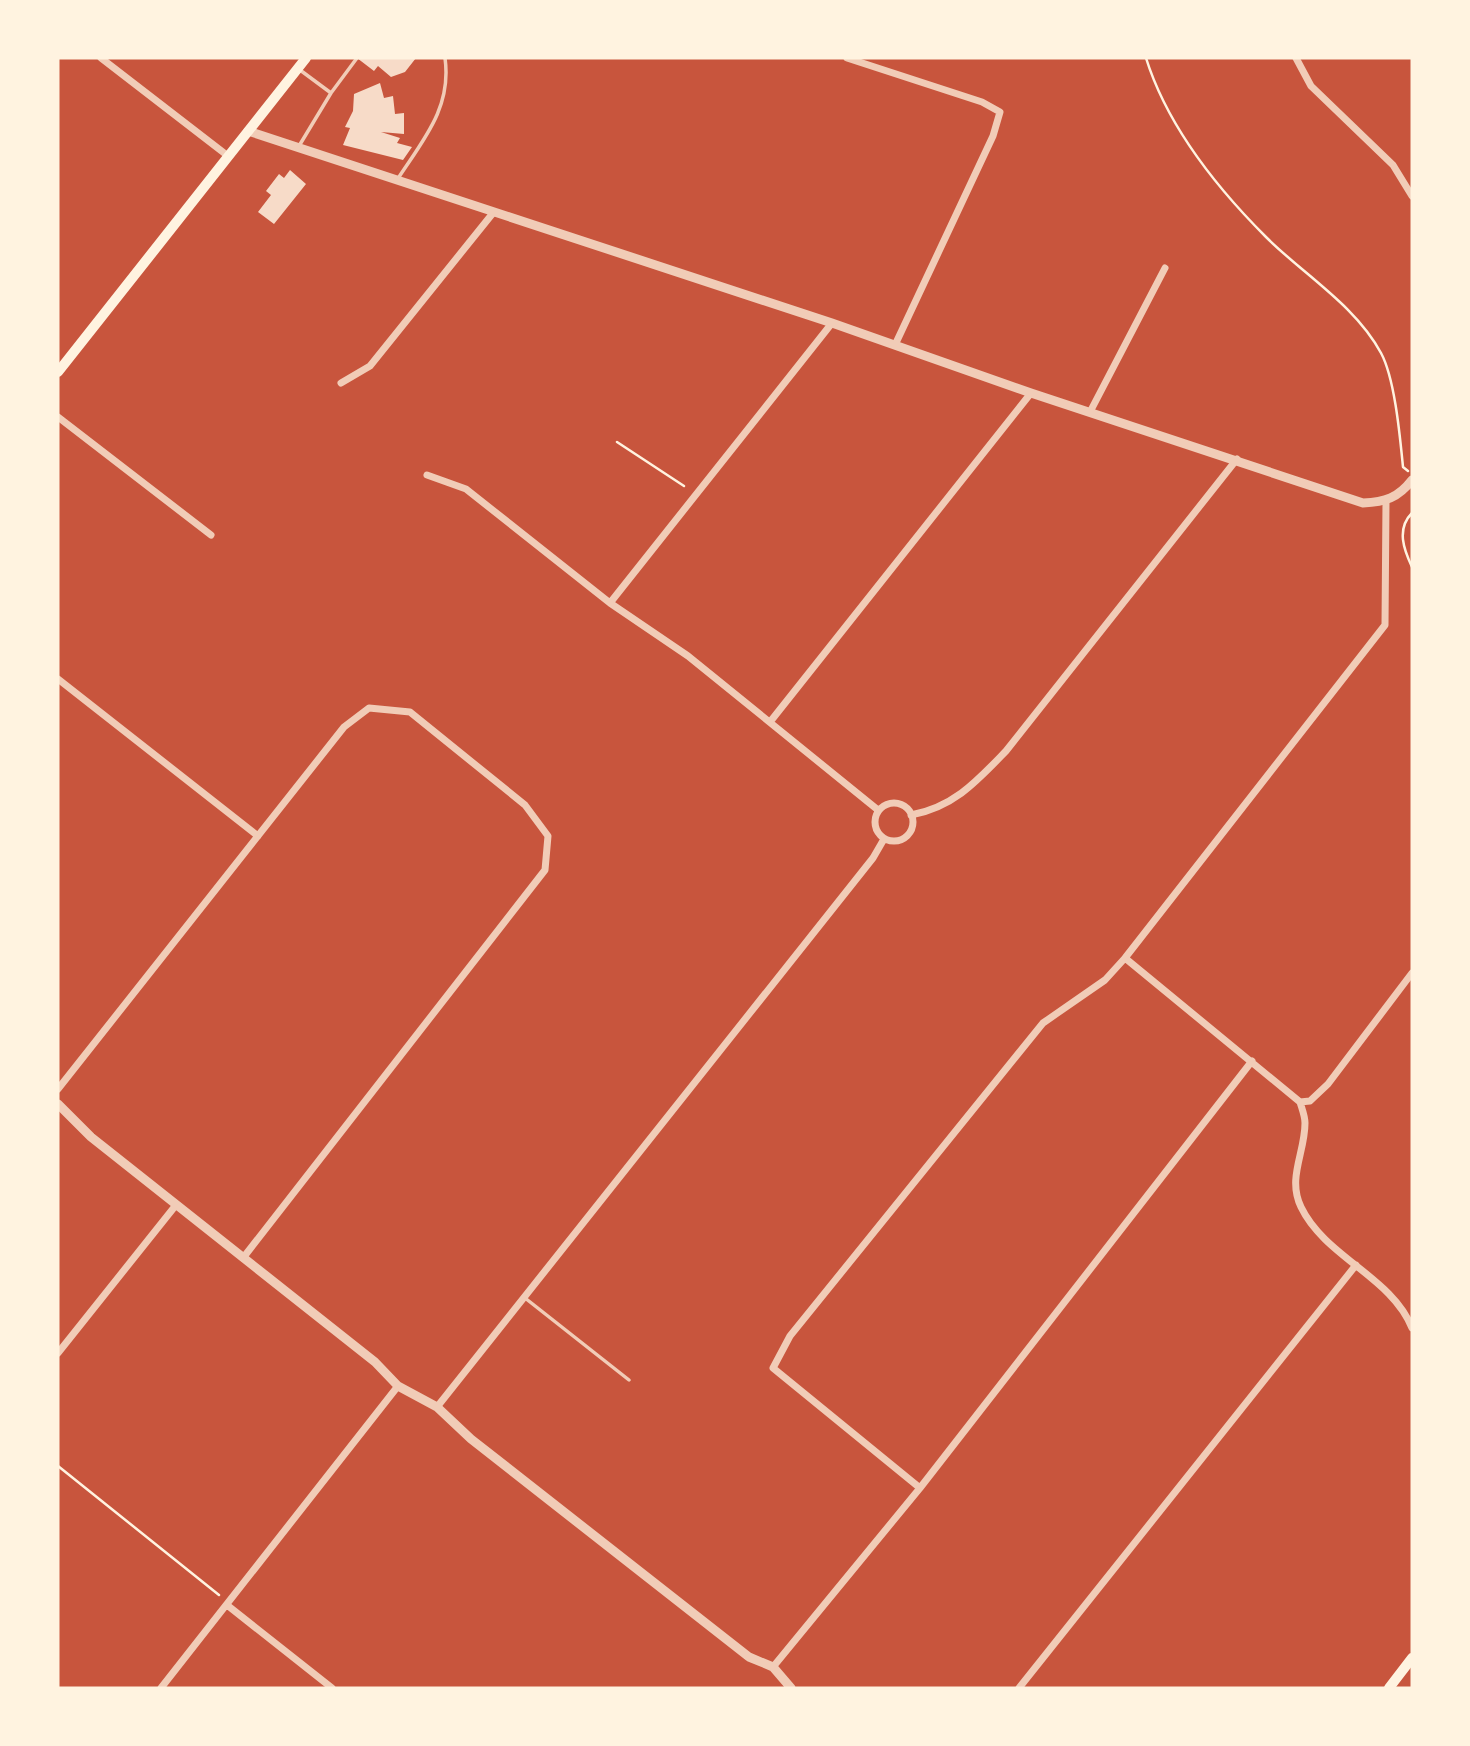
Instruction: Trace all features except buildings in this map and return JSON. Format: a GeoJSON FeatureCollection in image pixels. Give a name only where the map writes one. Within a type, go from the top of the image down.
{"type":"FeatureCollection","features":[{"type":"Feature","properties":{"kind":"main road"},"geometry":{"type":"LineString","coordinates":[[58,372],[306,58]]}},
{"type":"Feature","properties":{"kind":"main road"},"geometry":{"type":"LineString","coordinates":[[1389,1688],[1412,1658]]}},
{"type":"Feature","properties":{"kind":"street"},"geometry":{"type":"LineString","coordinates":[[101,58],[228,156]]}},
{"type":"Feature","properties":{"kind":"street"},"geometry":{"type":"LineString","coordinates":[[846,58],[982,102],[1000,113],[993,136],[895,345]]}},
{"type":"Feature","properties":{"kind":"street"},"geometry":{"type":"LineString","coordinates":[[1296,58],[1311,86],[1393,165],[1412,196]]}},
{"type":"Feature","properties":{"kind":"street"},"geometry":{"type":"LineString","coordinates":[[248,131],[396,182],[832,323],[1031,394],[1237,459],[1363,503],[1386,502],[1403,491],[1412,480]]}},
{"type":"Feature","properties":{"kind":"street"},"geometry":{"type":"LineString","coordinates":[[341,383],[370,366],[492,213]]}},
{"type":"Feature","properties":{"kind":"street"},"geometry":{"type":"LineString","coordinates":[[1090,412],[1165,268]]}},
{"type":"Feature","properties":{"kind":"street"},"geometry":{"type":"LineString","coordinates":[[610,603],[832,323]]}},
{"type":"Feature","properties":{"kind":"street"},"geometry":{"type":"LineString","coordinates":[[771,722],[1031,394]]}},
{"type":"Feature","properties":{"kind":"street"},"geometry":{"type":"LineString","coordinates":[[58,417],[211,535]]}},
{"type":"Feature","properties":{"kind":"street"},"geometry":{"type":"LineString","coordinates":[[912,815],[937,810],[968,790],[1006,751],[1237,459]]}},
{"type":"Feature","properties":{"kind":"street"},"geometry":{"type":"LineString","coordinates":[[427,475],[466,489],[610,603],[688,656],[878,810]]}},
{"type":"Feature","properties":{"kind":"street"},"geometry":{"type":"LineString","coordinates":[[920,1488],[773,1368],[790,1336],[1043,1023],[1105,980],[1125,958],[1385,625],[1386,502]]}},
{"type":"Feature","properties":{"kind":"street"},"geometry":{"type":"LineString","coordinates":[[58,679],[258,836]]}},
{"type":"Feature","properties":{"kind":"street"},"geometry":{"type":"LineString","coordinates":[[58,1089],[344,727],[369,708],[410,712],[525,805],[548,836],[545,870],[243,1258]]}},
{"type":"Feature","properties":{"kind":"street"},"geometry":{"type":"LineString","coordinates":[[884,839],[875,825],[878,810],[887,804],[898,803],[912,815]]}},
{"type":"Feature","properties":{"kind":"street"},"geometry":{"type":"LineString","coordinates":[[884,839],[901,840],[909,834],[912,815]]}},
{"type":"Feature","properties":{"kind":"street"},"geometry":{"type":"LineString","coordinates":[[437,1408],[873,858],[884,839]]}},
{"type":"Feature","properties":{"kind":"street"},"geometry":{"type":"LineString","coordinates":[[1125,958],[1300,1102],[1306,1122],[1294,1191],[1302,1210],[1405,1310],[1412,1328]]}},
{"type":"Feature","properties":{"kind":"street"},"geometry":{"type":"LineString","coordinates":[[1300,1102],[1310,1101],[1328,1084],[1412,973]]}},
{"type":"Feature","properties":{"kind":"street"},"geometry":{"type":"LineString","coordinates":[[773,1667],[920,1488],[1252,1061]]}},
{"type":"Feature","properties":{"kind":"street"},"geometry":{"type":"LineString","coordinates":[[58,1104],[91,1137],[374,1362],[398,1386],[437,1408],[471,1439],[749,1657],[773,1667],[791,1688]]}},
{"type":"Feature","properties":{"kind":"street"},"geometry":{"type":"LineString","coordinates":[[58,1353],[176,1205]]}},
{"type":"Feature","properties":{"kind":"street"},"geometry":{"type":"LineString","coordinates":[[1019,1688],[1356,1265]]}},
{"type":"Feature","properties":{"kind":"street"},"geometry":{"type":"LineString","coordinates":[[161,1688],[398,1386]]}},
{"type":"Feature","properties":{"kind":"street"},"geometry":{"type":"LineString","coordinates":[[227,1605],[332,1688]]}},
{"type":"Feature","properties":{"kind":"lane"},"geometry":{"type":"LineString","coordinates":[[298,148],[331,93],[357,58]]}},
{"type":"Feature","properties":{"kind":"lane"},"geometry":{"type":"LineString","coordinates":[[396,182],[436,120],[448,81],[445,58]]}},
{"type":"Feature","properties":{"kind":"lane"},"geometry":{"type":"LineString","coordinates":[[297,68],[331,93]]}},
{"type":"Feature","properties":{"kind":"lane"},"geometry":{"type":"LineString","coordinates":[[525,1298],[629,1380]]}},
{"type":"Feature","properties":{"kind":"path"},"geometry":{"type":"LineString","coordinates":[[1146,58],[1157,92],[1204,165],[1265,236],[1354,316],[1382,354],[1400,433],[1404,467],[1412,474]]}},
{"type":"Feature","properties":{"kind":"path"},"geometry":{"type":"LineString","coordinates":[[617,442],[684,486]]}},
{"type":"Feature","properties":{"kind":"path"},"geometry":{"type":"LineString","coordinates":[[1412,513],[1408,517],[1402,545],[1412,567]]}},
{"type":"Feature","properties":{"kind":"path"},"geometry":{"type":"LineString","coordinates":[[58,1466],[214,1589],[227,1605]]}}]}
